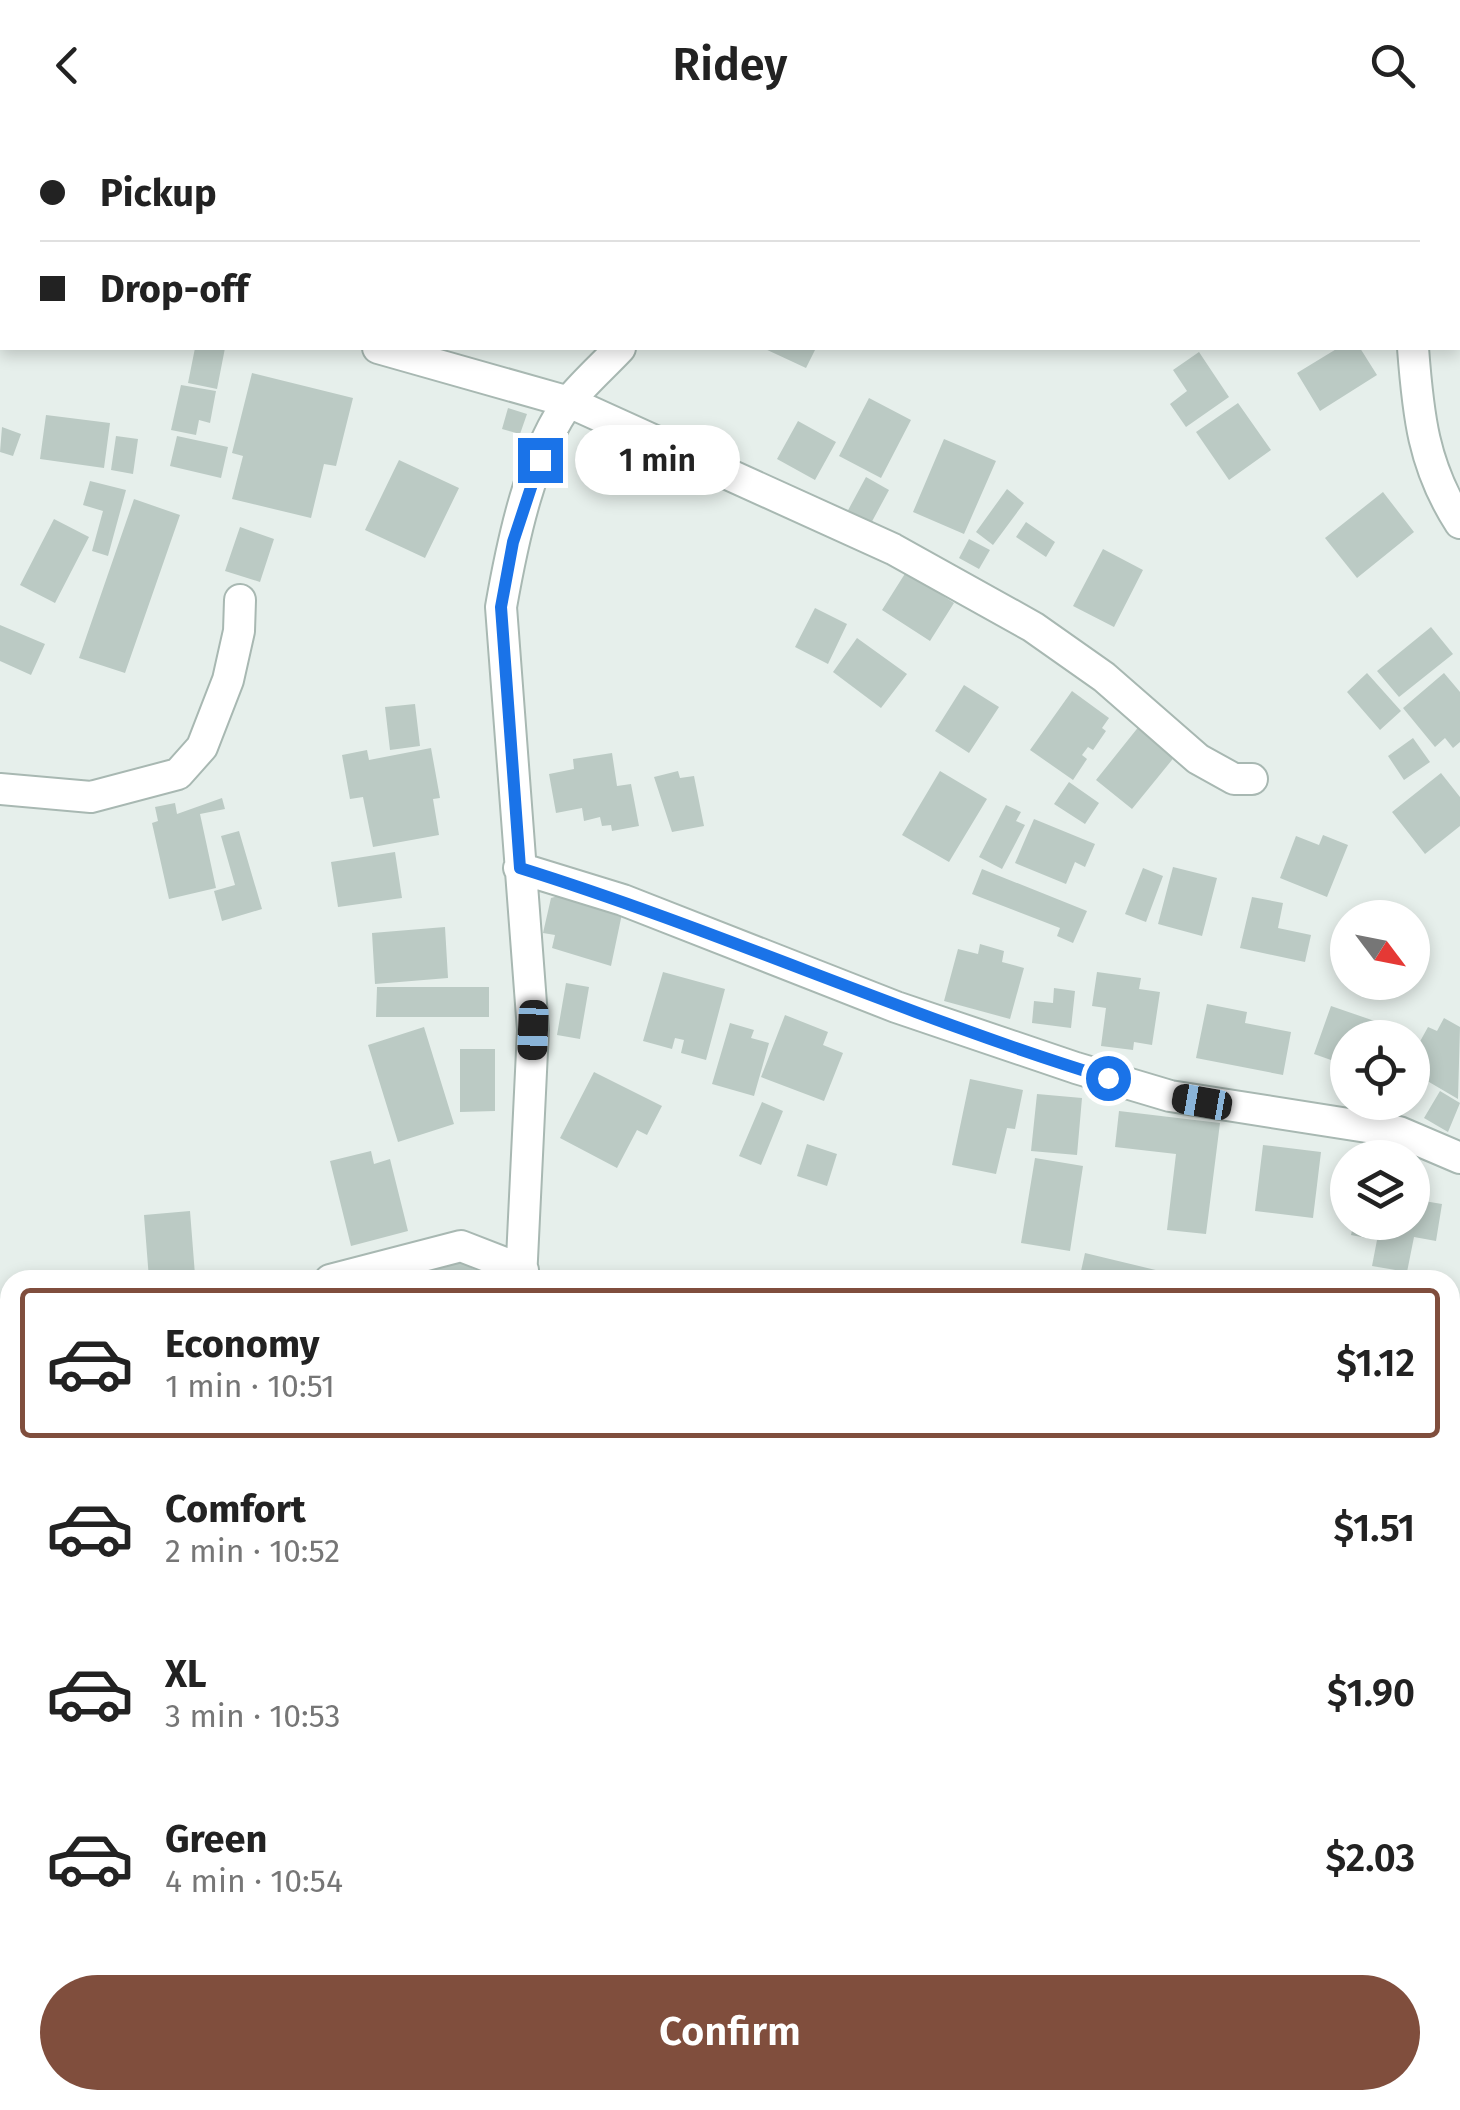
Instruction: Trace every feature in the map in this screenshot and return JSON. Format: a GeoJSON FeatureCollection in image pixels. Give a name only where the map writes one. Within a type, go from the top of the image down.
{"type":"FeatureCollection","features":[{"type":"Feature","properties":{"kind":"street"},"geometry":{"type":"LineString","coordinates":[[385,350],[569,402],[696,456],[907,557],[1033,627],[1104,677],[1198,758],[1234,779],[1252,779]]}},
{"type":"Feature","properties":{"kind":"street"},"geometry":{"type":"LineString","coordinates":[[522,1270],[533,1030],[501,607],[513,542],[540,460],[569,402],[618,350]]}},
{"type":"Feature","properties":{"kind":"street"},"geometry":{"type":"LineString","coordinates":[[1413,350],[1418,412],[1436,486],[1460,523]]}},
{"type":"Feature","properties":{"kind":"street"},"geometry":{"type":"LineString","coordinates":[[0,789],[91,797],[178,774],[202,747],[228,680],[240,630],[240,600]]}},
{"type":"Feature","properties":{"kind":"street"},"geometry":{"type":"LineString","coordinates":[[520,868],[623,900],[896,1006],[1076,1068],[1170,1096],[1399,1132],[1460,1158]]}},
{"type":"Feature","properties":{"kind":"street"},"geometry":{"type":"LineString","coordinates":[[368,1270],[460,1246],[511,1270]]}},
{"type":"Feature","properties":{"kind":"building"},"geometry":{"type":"Polygon","coordinates":[[[195,350],[225,350],[217,389],[188,383],[195,350]]]}},
{"type":"Feature","properties":{"kind":"building"},"geometry":{"type":"Polygon","coordinates":[[[767,350],[815,350],[806,368],[767,350]]]}},
{"type":"Feature","properties":{"kind":"building"},"geometry":{"type":"Polygon","coordinates":[[[1335,350],[1361,350],[1377,375],[1320,411],[1297,373],[1335,350]]]}},
{"type":"Feature","properties":{"kind":"building"},"geometry":{"type":"Polygon","coordinates":[[[1199,352],[1229,397],[1186,427],[1170,404],[1187,391],[1173,370],[1199,352]]]}},
{"type":"Feature","properties":{"kind":"building"},"geometry":{"type":"Polygon","coordinates":[[[252,373],[353,398],[336,466],[324,464],[311,518],[232,499],[243,456],[232,453],[252,373]]]}},
{"type":"Feature","properties":{"kind":"building"},"geometry":{"type":"Polygon","coordinates":[[[181,385],[216,391],[210,423],[199,420],[196,435],[171,430],[181,385]]]}},
{"type":"Feature","properties":{"kind":"building"},"geometry":{"type":"Polygon","coordinates":[[[869,398],[911,420],[881,478],[839,456],[869,398]]]}},
{"type":"Feature","properties":{"kind":"building"},"geometry":{"type":"Polygon","coordinates":[[[1238,403],[1271,450],[1229,480],[1196,432],[1238,403]]]}},
{"type":"Feature","properties":{"kind":"building"},"geometry":{"type":"Polygon","coordinates":[[[508,408],[527,414],[520,434],[502,429],[508,408]]]}},
{"type":"Feature","properties":{"kind":"building"},"geometry":{"type":"Polygon","coordinates":[[[46,415],[110,423],[104,468],[40,459],[46,415]]]}},
{"type":"Feature","properties":{"kind":"building"},"geometry":{"type":"Polygon","coordinates":[[[798,421],[836,442],[815,480],[777,459],[798,421]]]}},
{"type":"Feature","properties":{"kind":"building"},"geometry":{"type":"Polygon","coordinates":[[[2,427],[21,434],[13,456],[0,452],[2,427]]]}},
{"type":"Feature","properties":{"kind":"building"},"geometry":{"type":"Polygon","coordinates":[[[116,436],[138,439],[133,474],[111,470],[116,436]]]}},
{"type":"Feature","properties":{"kind":"building"},"geometry":{"type":"Polygon","coordinates":[[[177,436],[228,447],[221,478],[170,466],[177,436]]]}},
{"type":"Feature","properties":{"kind":"building"},"geometry":{"type":"Polygon","coordinates":[[[944,439],[996,461],[964,534],[913,512],[944,439]]]}},
{"type":"Feature","properties":{"kind":"building"},"geometry":{"type":"Polygon","coordinates":[[[399,460],[459,488],[425,558],[365,530],[399,460]]]}},
{"type":"Feature","properties":{"kind":"building"},"geometry":{"type":"Polygon","coordinates":[[[866,477],[889,490],[869,527],[846,514],[866,477]]]}},
{"type":"Feature","properties":{"kind":"building"},"geometry":{"type":"Polygon","coordinates":[[[90,481],[126,490],[108,556],[92,551],[103,511],[83,505],[90,481]]]}},
{"type":"Feature","properties":{"kind":"building"},"geometry":{"type":"Polygon","coordinates":[[[1007,489],[1024,503],[993,545],[976,532],[1007,489]]]}},
{"type":"Feature","properties":{"kind":"building"},"geometry":{"type":"Polygon","coordinates":[[[1383,492],[1414,532],[1357,578],[1325,538],[1383,492]]]}},
{"type":"Feature","properties":{"kind":"building"},"geometry":{"type":"Polygon","coordinates":[[[134,499],[180,515],[125,673],[79,658],[134,499]]]}},
{"type":"Feature","properties":{"kind":"building"},"geometry":{"type":"Polygon","coordinates":[[[54,519],[89,537],[55,603],[20,585],[54,519]]]}},
{"type":"Feature","properties":{"kind":"building"},"geometry":{"type":"Polygon","coordinates":[[[1026,522],[1055,542],[1046,557],[1016,537],[1026,522]]]}},
{"type":"Feature","properties":{"kind":"building"},"geometry":{"type":"Polygon","coordinates":[[[240,527],[274,539],[260,582],[225,571],[240,527]]]}},
{"type":"Feature","properties":{"kind":"building"},"geometry":{"type":"Polygon","coordinates":[[[969,539],[990,550],[979,569],[959,558],[969,539]]]}},
{"type":"Feature","properties":{"kind":"building"},"geometry":{"type":"Polygon","coordinates":[[[1103,549],[1143,570],[1114,627],[1073,606],[1103,549]]]}},
{"type":"Feature","properties":{"kind":"building"},"geometry":{"type":"Polygon","coordinates":[[[906,572],[954,603],[930,641],[882,610],[906,572]]]}},
{"type":"Feature","properties":{"kind":"building"},"geometry":{"type":"Polygon","coordinates":[[[815,608],[847,624],[828,664],[795,647],[815,608]]]}},
{"type":"Feature","properties":{"kind":"building"},"geometry":{"type":"Polygon","coordinates":[[[0,625],[45,644],[31,675],[0,661],[0,625]]]}},
{"type":"Feature","properties":{"kind":"building"},"geometry":{"type":"Polygon","coordinates":[[[1431,627],[1453,654],[1399,697],[1377,671],[1431,627]]]}},
{"type":"Feature","properties":{"kind":"building"},"geometry":{"type":"Polygon","coordinates":[[[857,638],[907,674],[881,708],[833,672],[857,638]]]}},
{"type":"Feature","properties":{"kind":"building"},"geometry":{"type":"Polygon","coordinates":[[[1367,673],[1401,711],[1380,730],[1347,692],[1367,673]]]}},
{"type":"Feature","properties":{"kind":"building"},"geometry":{"type":"Polygon","coordinates":[[[1444,673],[1460,692],[1460,742],[1453,748],[1445,738],[1435,747],[1403,708],[1444,673]]]}},
{"type":"Feature","properties":{"kind":"building"},"geometry":{"type":"Polygon","coordinates":[[[964,685],[999,707],[969,753],[935,731],[964,685]]]}},
{"type":"Feature","properties":{"kind":"building"},"geometry":{"type":"Polygon","coordinates":[[[1072,691],[1109,718],[1102,728],[1106,731],[1093,750],[1088,747],[1082,755],[1087,759],[1073,780],[1030,750],[1072,691]]]}},
{"type":"Feature","properties":{"kind":"building"},"geometry":{"type":"Polygon","coordinates":[[[415,704],[420,746],[390,750],[385,707],[415,704]]]}},
{"type":"Feature","properties":{"kind":"building"},"geometry":{"type":"Polygon","coordinates":[[[1140,725],[1176,755],[1132,809],[1096,780],[1140,725]]]}},
{"type":"Feature","properties":{"kind":"building"},"geometry":{"type":"Polygon","coordinates":[[[1413,738],[1430,762],[1404,780],[1388,756],[1413,738]]]}},
{"type":"Feature","properties":{"kind":"building"},"geometry":{"type":"Polygon","coordinates":[[[431,748],[440,798],[433,799],[439,835],[373,847],[363,797],[350,799],[342,755],[367,750],[369,760],[431,748]]]}},
{"type":"Feature","properties":{"kind":"building"},"geometry":{"type":"Polygon","coordinates":[[[612,753],[617,786],[631,784],[639,826],[612,831],[611,825],[602,826],[600,817],[584,821],[582,808],[556,813],[549,774],[574,769],[573,759],[612,753]]]}},
{"type":"Feature","properties":{"kind":"building"},"geometry":{"type":"Polygon","coordinates":[[[678,771],[680,778],[694,776],[704,826],[672,832],[654,777],[678,771]]]}},
{"type":"Feature","properties":{"kind":"building"},"geometry":{"type":"Polygon","coordinates":[[[940,771],[987,799],[949,862],[902,835],[940,771]]]}},
{"type":"Feature","properties":{"kind":"building"},"geometry":{"type":"Polygon","coordinates":[[[1441,773],[1460,797],[1460,826],[1425,854],[1392,812],[1441,773]]]}},
{"type":"Feature","properties":{"kind":"building"},"geometry":{"type":"Polygon","coordinates":[[[1069,782],[1099,803],[1085,824],[1054,804],[1069,782]]]}},
{"type":"Feature","properties":{"kind":"building"},"geometry":{"type":"Polygon","coordinates":[[[222,798],[225,809],[200,814],[216,888],[169,899],[152,823],[158,821],[155,807],[175,803],[177,814],[222,798]]]}},
{"type":"Feature","properties":{"kind":"building"},"geometry":{"type":"Polygon","coordinates":[[[1006,805],[1021,812],[1016,821],[1025,825],[1002,869],[979,857],[1006,805]]]}},
{"type":"Feature","properties":{"kind":"building"},"geometry":{"type":"Polygon","coordinates":[[[1034,819],[1095,844],[1085,867],[1075,862],[1066,884],[1015,863],[1034,819]]]}},
{"type":"Feature","properties":{"kind":"building"},"geometry":{"type":"Polygon","coordinates":[[[239,831],[262,909],[222,921],[214,891],[235,885],[221,836],[239,831]]]}},
{"type":"Feature","properties":{"kind":"building"},"geometry":{"type":"Polygon","coordinates":[[[1323,835],[1348,845],[1327,897],[1280,878],[1296,836],[1319,845],[1323,835]]]}},
{"type":"Feature","properties":{"kind":"building"},"geometry":{"type":"Polygon","coordinates":[[[395,852],[402,898],[338,907],[331,862],[395,852]]]}},
{"type":"Feature","properties":{"kind":"building"},"geometry":{"type":"Polygon","coordinates":[[[1173,867],[1217,878],[1202,936],[1158,924],[1173,867]]]}},
{"type":"Feature","properties":{"kind":"building"},"geometry":{"type":"Polygon","coordinates":[[[1143,868],[1163,876],[1146,922],[1125,914],[1143,868]]]}},
{"type":"Feature","properties":{"kind":"building"},"geometry":{"type":"Polygon","coordinates":[[[982,869],[1087,911],[1073,943],[1057,936],[1060,928],[972,894],[982,869]]]}},
{"type":"Feature","properties":{"kind":"building"},"geometry":{"type":"Polygon","coordinates":[[[558,896],[623,909],[611,966],[552,948],[555,935],[543,933],[551,898],[558,896]]]}},
{"type":"Feature","properties":{"kind":"building"},"geometry":{"type":"Polygon","coordinates":[[[1252,897],[1283,903],[1278,928],[1311,935],[1305,962],[1240,948],[1252,897]]]}},
{"type":"Feature","properties":{"kind":"building"},"geometry":{"type":"Polygon","coordinates":[[[445,927],[448,978],[375,984],[372,933],[445,927]]]}},
{"type":"Feature","properties":{"kind":"building"},"geometry":{"type":"Polygon","coordinates":[[[980,944],[1004,951],[1002,962],[1024,968],[1010,1019],[944,1001],[958,949],[978,954],[980,944]]]}},
{"type":"Feature","properties":{"kind":"building"},"geometry":{"type":"Polygon","coordinates":[[[663,972],[725,989],[706,1060],[681,1053],[684,1040],[675,1038],[672,1049],[643,1041],[663,972]]]}},
{"type":"Feature","properties":{"kind":"building"},"geometry":{"type":"Polygon","coordinates":[[[1097,972],[1141,978],[1139,989],[1160,992],[1152,1045],[1134,1042],[1133,1050],[1101,1046],[1106,1008],[1092,1006],[1097,972]]]}},
{"type":"Feature","properties":{"kind":"building"},"geometry":{"type":"Polygon","coordinates":[[[566,983],[589,987],[580,1039],[557,1035],[566,983]]]}},
{"type":"Feature","properties":{"kind":"building"},"geometry":{"type":"Polygon","coordinates":[[[377,987],[489,987],[489,1017],[376,1017],[377,987]]]}},
{"type":"Feature","properties":{"kind":"building"},"geometry":{"type":"Polygon","coordinates":[[[1054,988],[1075,991],[1071,1028],[1032,1023],[1034,1001],[1053,1003],[1054,988]]]}},
{"type":"Feature","properties":{"kind":"building"},"geometry":{"type":"Polygon","coordinates":[[[1207,1004],[1247,1012],[1245,1023],[1291,1032],[1283,1075],[1196,1058],[1207,1004]]]}},
{"type":"Feature","properties":{"kind":"building"},"geometry":{"type":"Polygon","coordinates":[[[1331,1006],[1372,1020],[1330,1020],[1330,1060],[1314,1054],[1331,1006]]]}},
{"type":"Feature","properties":{"kind":"building"},"geometry":{"type":"Polygon","coordinates":[[[785,1015],[828,1032],[823,1045],[843,1053],[824,1101],[761,1077],[785,1015]]]}},
{"type":"Feature","properties":{"kind":"building"},"geometry":{"type":"Polygon","coordinates":[[[1444,1018],[1460,1027],[1458,1099],[1430,1083],[1430,1028],[1437,1031],[1444,1018]]]}},
{"type":"Feature","properties":{"kind":"building"},"geometry":{"type":"Polygon","coordinates":[[[730,1023],[754,1030],[751,1038],[769,1043],[754,1096],[712,1084],[730,1023]]]}},
{"type":"Feature","properties":{"kind":"building"},"geometry":{"type":"Polygon","coordinates":[[[424,1027],[454,1124],[398,1142],[368,1045],[424,1027]]]}},
{"type":"Feature","properties":{"kind":"building"},"geometry":{"type":"Polygon","coordinates":[[[460,1049],[495,1049],[495,1111],[460,1112],[460,1049]]]}},
{"type":"Feature","properties":{"kind":"building"},"geometry":{"type":"Polygon","coordinates":[[[594,1072],[662,1106],[647,1135],[637,1130],[617,1168],[560,1138],[594,1072]]]}},
{"type":"Feature","properties":{"kind":"building"},"geometry":{"type":"Polygon","coordinates":[[[970,1079],[1023,1090],[1015,1129],[1007,1128],[996,1174],[952,1165],[970,1079]]]}},
{"type":"Feature","properties":{"kind":"building"},"geometry":{"type":"Polygon","coordinates":[[[1440,1091],[1460,1103],[1448,1132],[1427,1120],[1440,1091]]]}},
{"type":"Feature","properties":{"kind":"building"},"geometry":{"type":"Polygon","coordinates":[[[1037,1094],[1082,1098],[1077,1155],[1031,1151],[1037,1094]]]}},
{"type":"Feature","properties":{"kind":"building"},"geometry":{"type":"Polygon","coordinates":[[[762,1102],[783,1111],[761,1165],[739,1156],[762,1102]]]}},
{"type":"Feature","properties":{"kind":"building"},"geometry":{"type":"Polygon","coordinates":[[[1119,1111],[1220,1123],[1206,1234],[1167,1230],[1176,1154],[1115,1147],[1119,1111]]]}},
{"type":"Feature","properties":{"kind":"building"},"geometry":{"type":"Polygon","coordinates":[[[807,1144],[837,1154],[827,1186],[797,1176],[807,1144]]]}},
{"type":"Feature","properties":{"kind":"building"},"geometry":{"type":"Polygon","coordinates":[[[1263,1145],[1321,1152],[1313,1218],[1255,1211],[1263,1145]]]}},
{"type":"Feature","properties":{"kind":"building"},"geometry":{"type":"Polygon","coordinates":[[[371,1151],[374,1164],[390,1159],[408,1231],[351,1246],[330,1161],[371,1151]]]}},
{"type":"Feature","properties":{"kind":"building"},"geometry":{"type":"Polygon","coordinates":[[[1035,1158],[1083,1166],[1070,1251],[1021,1243],[1035,1158]]]}},
{"type":"Feature","properties":{"kind":"building"},"geometry":{"type":"Polygon","coordinates":[[[1430,1202],[1442,1204],[1436,1241],[1430,1240],[1430,1202]]]}},
{"type":"Feature","properties":{"kind":"building"},"geometry":{"type":"Polygon","coordinates":[[[190,1211],[195,1270],[148,1270],[144,1215],[190,1211]]]}},
{"type":"Feature","properties":{"kind":"building"},"geometry":{"type":"Polygon","coordinates":[[[1377,1240],[1413,1240],[1407,1270],[1372,1266],[1377,1240]]]}},
{"type":"Feature","properties":{"kind":"building"},"geometry":{"type":"Polygon","coordinates":[[[1085,1253],[1156,1270],[1081,1270],[1085,1253]]]}},
{"type":"Feature","properties":{"kind":"building"},"geometry":{"type":"Polygon","coordinates":[[[442,1254],[476,1270],[435,1270],[442,1254]]]}},
{"type":"Feature","properties":{"kind":"route"},"geometry":{"type":"LineString","coordinates":[[540,460],[513,542],[501,607],[502,668],[520,868],[623,900],[896,1006],[1108,1078]]}}]}
